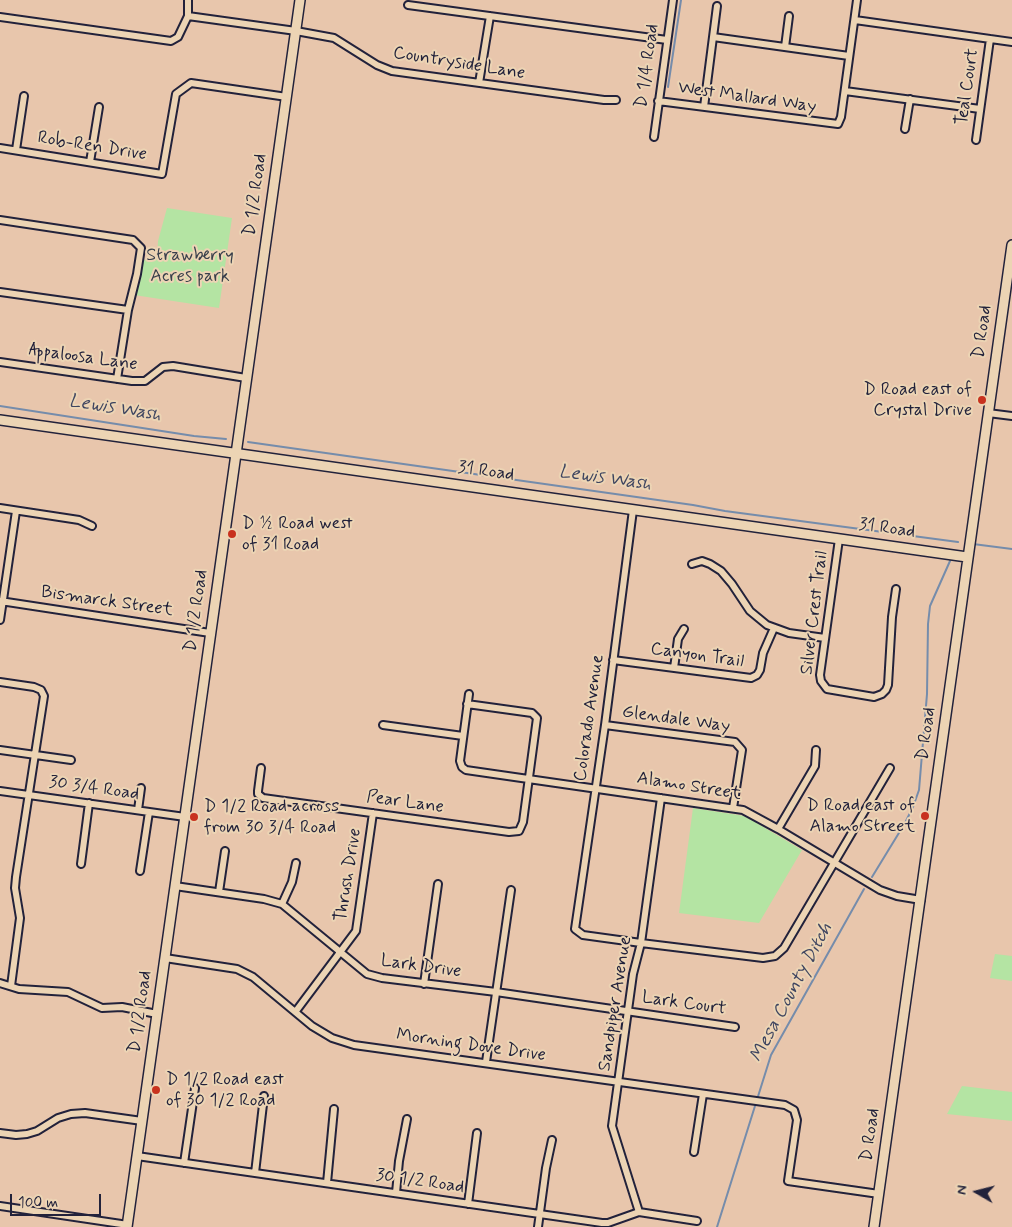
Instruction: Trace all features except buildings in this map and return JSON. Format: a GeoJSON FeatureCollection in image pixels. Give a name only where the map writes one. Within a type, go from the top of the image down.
{"type":"FeatureCollection","features":[{"type":"Feature","properties":{"kind":"street"},"geometry":{"type":"LineString","coordinates":[[0,17],[171,41],[178,37],[188,16],[188,0]]}},
{"type":"Feature","properties":{"kind":"street","name":"D 1/2 Road"},"geometry":{"type":"LineString","coordinates":[[127,1226],[300,0]]}},
{"type":"Feature","properties":{"kind":"street","name":"D 1/4 Road"},"geometry":{"type":"LineString","coordinates":[[654,137],[673,0]]}},
{"type":"Feature","properties":{"kind":"street"},"geometry":{"type":"LineString","coordinates":[[857,0],[845,91],[980,109]]}},
{"type":"Feature","properties":{"kind":"street"},"geometry":{"type":"LineString","coordinates":[[408,5],[667,40]]}},
{"type":"Feature","properties":{"kind":"street"},"geometry":{"type":"LineString","coordinates":[[704,107],[717,6]]}},
{"type":"Feature","properties":{"kind":"street","name":"Countryside Lane"},"geometry":{"type":"LineString","coordinates":[[188,16],[334,38],[384,68],[479,83],[616,100]]}},
{"type":"Feature","properties":{"kind":"street"},"geometry":{"type":"LineString","coordinates":[[479,83],[490,16]]}},
{"type":"Feature","properties":{"kind":"street"},"geometry":{"type":"LineString","coordinates":[[785,47],[789,16]]}},
{"type":"Feature","properties":{"kind":"street"},"geometry":{"type":"LineString","coordinates":[[855,20],[1012,42]]}},
{"type":"Feature","properties":{"kind":"street"},"geometry":{"type":"LineString","coordinates":[[713,37],[849,56]]}},
{"type":"Feature","properties":{"kind":"street","name":"Teal Court"},"geometry":{"type":"LineString","coordinates":[[976,140],[990,38]]}},
{"type":"Feature","properties":{"kind":"street","name":"Rob-Ren Drive"},"geometry":{"type":"LineString","coordinates":[[0,148],[162,174],[176,94],[191,83],[287,97]]}},
{"type":"Feature","properties":{"kind":"street","name":"West Mallard Way"},"geometry":{"type":"LineString","coordinates":[[658,101],[838,124],[845,91]]}},
{"type":"Feature","properties":{"kind":"street"},"geometry":{"type":"LineString","coordinates":[[16,150],[24,96]]}},
{"type":"Feature","properties":{"kind":"street"},"geometry":{"type":"LineString","coordinates":[[905,129],[910,99]]}},
{"type":"Feature","properties":{"kind":"street"},"geometry":{"type":"LineString","coordinates":[[90,162],[98,106]]}},
{"type":"Feature","properties":{"kind":"street"},"geometry":{"type":"LineString","coordinates":[[0,220],[133,240],[141,248],[128,310],[117,379]]}},
{"type":"Feature","properties":{"kind":"street","name":"D Road"},"geometry":{"type":"LineString","coordinates":[[874,1227],[1012,245]]}},
{"type":"Feature","properties":{"kind":"street"},"geometry":{"type":"LineString","coordinates":[[0,292],[128,310]]}},
{"type":"Feature","properties":{"kind":"street","name":"Appaloosa Lane"},"geometry":{"type":"LineString","coordinates":[[0,362],[132,381],[145,381],[163,368],[173,366],[246,378]]}},
{"type":"Feature","properties":{"kind":"street"},"geometry":{"type":"LineString","coordinates":[[988,413],[1012,416]]}},
{"type":"Feature","properties":{"kind":"street","name":"31 Road"},"geometry":{"type":"LineString","coordinates":[[0,420],[968,557]]}},
{"type":"Feature","properties":{"kind":"street"},"geometry":{"type":"LineString","coordinates":[[0,508],[79,520],[92,526]]}},
{"type":"Feature","properties":{"kind":"street","name":"Colorado Avenue"},"geometry":{"type":"LineString","coordinates":[[633,510],[596,789],[575,929],[582,935],[641,943]]}},
{"type":"Feature","properties":{"kind":"street"},"geometry":{"type":"LineString","coordinates":[[0,620],[1,602],[16,511]]}},
{"type":"Feature","properties":{"kind":"street","name":"Silver Crest Trail"},"geometry":{"type":"LineString","coordinates":[[839,539],[820,675],[824,687],[830,690],[874,697],[884,692],[888,685],[892,617],[896,589]]}},
{"type":"Feature","properties":{"kind":"street"},"geometry":{"type":"LineString","coordinates":[[692,564],[702,561],[720,571],[732,584],[750,611],[761,621],[790,633],[825,638]]}},
{"type":"Feature","properties":{"kind":"street","name":"Bismarck Street"},"geometry":{"type":"LineString","coordinates":[[1,602],[210,633]]}},
{"type":"Feature","properties":{"kind":"street","name":"Canyon Trail"},"geometry":{"type":"LineString","coordinates":[[613,660],[751,678],[760,670],[763,653],[774,628]]}},
{"type":"Feature","properties":{"kind":"street"},"geometry":{"type":"LineString","coordinates":[[674,668],[678,639],[684,629]]}},
{"type":"Feature","properties":{"kind":"street"},"geometry":{"type":"LineString","coordinates":[[0,682],[41,690],[44,696],[15,888],[20,918],[11,986]]}},
{"type":"Feature","properties":{"kind":"street"},"geometry":{"type":"LineString","coordinates":[[383,725],[463,736],[469,694]]}},
{"type":"Feature","properties":{"kind":"street"},"geometry":{"type":"LineString","coordinates":[[468,704],[532,713],[536,716],[538,721],[529,779]]}},
{"type":"Feature","properties":{"kind":"street","name":"Glendale Way"},"geometry":{"type":"LineString","coordinates":[[604,725],[734,742],[742,750],[733,808]]}},
{"type":"Feature","properties":{"kind":"street","name":"Alamo Street"},"geometry":{"type":"LineString","coordinates":[[463,736],[460,760],[462,767],[468,770],[747,811],[888,893],[921,900]]}},
{"type":"Feature","properties":{"kind":"street"},"geometry":{"type":"LineString","coordinates":[[0,750],[71,760]]}},
{"type":"Feature","properties":{"kind":"street"},"geometry":{"type":"LineString","coordinates":[[778,829],[815,766],[816,750]]}},
{"type":"Feature","properties":{"kind":"street","name":"Pear Lane"},"geometry":{"type":"LineString","coordinates":[[261,768],[258,794],[263,798],[509,832],[519,831],[523,822],[529,779]]}},
{"type":"Feature","properties":{"kind":"street"},"geometry":{"type":"LineString","coordinates":[[641,943],[763,958],[775,956],[784,948],[890,768]]}},
{"type":"Feature","properties":{"kind":"street"},"geometry":{"type":"LineString","coordinates":[[138,810],[141,788]]}},
{"type":"Feature","properties":{"kind":"street","name":"30 3/4 Road"},"geometry":{"type":"LineString","coordinates":[[0,791],[184,816]]}},
{"type":"Feature","properties":{"kind":"street","name":"Sandpiper Avenue"},"geometry":{"type":"LineString","coordinates":[[639,1212],[612,1126],[633,974],[641,943],[661,798]]}},
{"type":"Feature","properties":{"kind":"street"},"geometry":{"type":"LineString","coordinates":[[81,864],[89,803]]}},
{"type":"Feature","properties":{"kind":"street"},"geometry":{"type":"LineString","coordinates":[[140,871],[149,812]]}},
{"type":"Feature","properties":{"kind":"street","name":"Thrush Drive"},"geometry":{"type":"LineString","coordinates":[[296,1011],[356,931],[373,813]]}},
{"type":"Feature","properties":{"kind":"street"},"geometry":{"type":"LineString","coordinates":[[219,892],[225,851]]}},
{"type":"Feature","properties":{"kind":"street"},"geometry":{"type":"LineString","coordinates":[[282,904],[292,882],[296,863]]}},
{"type":"Feature","properties":{"kind":"street"},"geometry":{"type":"LineString","coordinates":[[424,984],[438,884]]}},
{"type":"Feature","properties":{"kind":"street","name":"Lark Drive"},"geometry":{"type":"LineString","coordinates":[[175,886],[264,899],[282,904],[367,974],[424,984],[496,992],[628,1011]]}},
{"type":"Feature","properties":{"kind":"street"},"geometry":{"type":"LineString","coordinates":[[486,1062],[510,890]]}},
{"type":"Feature","properties":{"kind":"street","name":"Morning Dove Drive"},"geometry":{"type":"LineString","coordinates":[[165,958],[237,969],[253,977],[312,1026],[332,1038],[354,1045],[785,1105],[794,1110],[797,1120],[788,1181],[879,1194]]}},
{"type":"Feature","properties":{"kind":"street"},"geometry":{"type":"LineString","coordinates":[[0,984],[19,989],[68,992],[102,1008],[122,1007],[157,1014]]}},
{"type":"Feature","properties":{"kind":"street","name":"Lark Court"},"geometry":{"type":"LineString","coordinates":[[628,1011],[735,1027]]}},
{"type":"Feature","properties":{"kind":"street"},"geometry":{"type":"LineString","coordinates":[[184,1163],[195,1088]]}},
{"type":"Feature","properties":{"kind":"street"},"geometry":{"type":"LineString","coordinates":[[694,1152],[702,1094]]}},
{"type":"Feature","properties":{"kind":"street"},"geometry":{"type":"LineString","coordinates":[[255,1173],[264,1096]]}},
{"type":"Feature","properties":{"kind":"street"},"geometry":{"type":"LineString","coordinates":[[327,1184],[334,1109]]}},
{"type":"Feature","properties":{"kind":"street"},"geometry":{"type":"LineString","coordinates":[[0,1133],[27,1134],[37,1131],[58,1118],[71,1114],[85,1113],[142,1121]]}},
{"type":"Feature","properties":{"kind":"street"},"geometry":{"type":"LineString","coordinates":[[396,1193],[407,1119]]}},
{"type":"Feature","properties":{"kind":"street"},"geometry":{"type":"LineString","coordinates":[[468,1204],[477,1133]]}},
{"type":"Feature","properties":{"kind":"street"},"geometry":{"type":"LineString","coordinates":[[538,1227],[552,1140]]}},
{"type":"Feature","properties":{"kind":"street","name":"30 1/2 Road"},"geometry":{"type":"LineString","coordinates":[[137,1156],[608,1223],[639,1212],[697,1221]]}},
{"type":"Feature","properties":{"kind":"street"},"geometry":{"type":"LineString","coordinates":[[0,1206],[127,1226]]}},
{"type":"Feature","properties":{"kind":"green space","name":"Strawberry Acres park"},"geometry":{"type":"Polygon","coordinates":[[[167,208],[232,218],[219,308],[134,295],[143,260],[157,256],[158,241],[167,208]]]}},
{"type":"Feature","properties":{"kind":"green space"},"geometry":{"type":"Polygon","coordinates":[[[693,808],[745,816],[802,850],[759,923],[679,913],[693,808]]]}},
{"type":"Feature","properties":{"kind":"green space"},"geometry":{"type":"Polygon","coordinates":[[[995,954],[1012,956],[1012,981],[990,978],[995,954]]]}},
{"type":"Feature","properties":{"kind":"green space"},"geometry":{"type":"Polygon","coordinates":[[[962,1086],[1012,1092],[1012,1121],[947,1114],[962,1086]]]}},
{"type":"Feature","properties":{"kind":"waterway"},"geometry":{"type":"LineString","coordinates":[[668,87],[681,0]]}},
{"type":"Feature","properties":{"kind":"waterway","name":"Lewis Wash"},"geometry":{"type":"LineString","coordinates":[[0,406],[194,436],[226,439]]}},
{"type":"Feature","properties":{"kind":"waterway","name":"Lewis Wash"},"geometry":{"type":"LineString","coordinates":[[248,442],[725,511],[958,542]]}},
{"type":"Feature","properties":{"kind":"waterway","name":"Lewis Wash"},"geometry":{"type":"LineString","coordinates":[[973,544],[1012,549]]}},
{"type":"Feature","properties":{"kind":"waterway","name":"Mesa County Ditch"},"geometry":{"type":"LineString","coordinates":[[872,877],[905,823],[919,790],[927,694],[930,606],[950,561]]}},
{"type":"Feature","properties":{"kind":"waterway","name":"Mesa County Ditch"},"geometry":{"type":"LineString","coordinates":[[717,1227],[771,1055],[864,889]]}},
{"type":"Feature","properties":{"kind":"place","name":"D Road east of Crystal Drive"},"geometry":{"type":"Point","coordinates":[982,400]}},
{"type":"Feature","properties":{"kind":"place","name":"D ½ Road west of 31 Road"},"geometry":{"type":"Point","coordinates":[232,534]}},
{"type":"Feature","properties":{"kind":"place","name":"D Road east of Alamo Street"},"geometry":{"type":"Point","coordinates":[925,816]}},
{"type":"Feature","properties":{"kind":"place","name":"D 1/2 Road across from 30 3/4 Road"},"geometry":{"type":"Point","coordinates":[194,817]}},
{"type":"Feature","properties":{"kind":"place","name":"D 1/2 Road east of 30 1/2 Road"},"geometry":{"type":"Point","coordinates":[156,1090]}}]}
